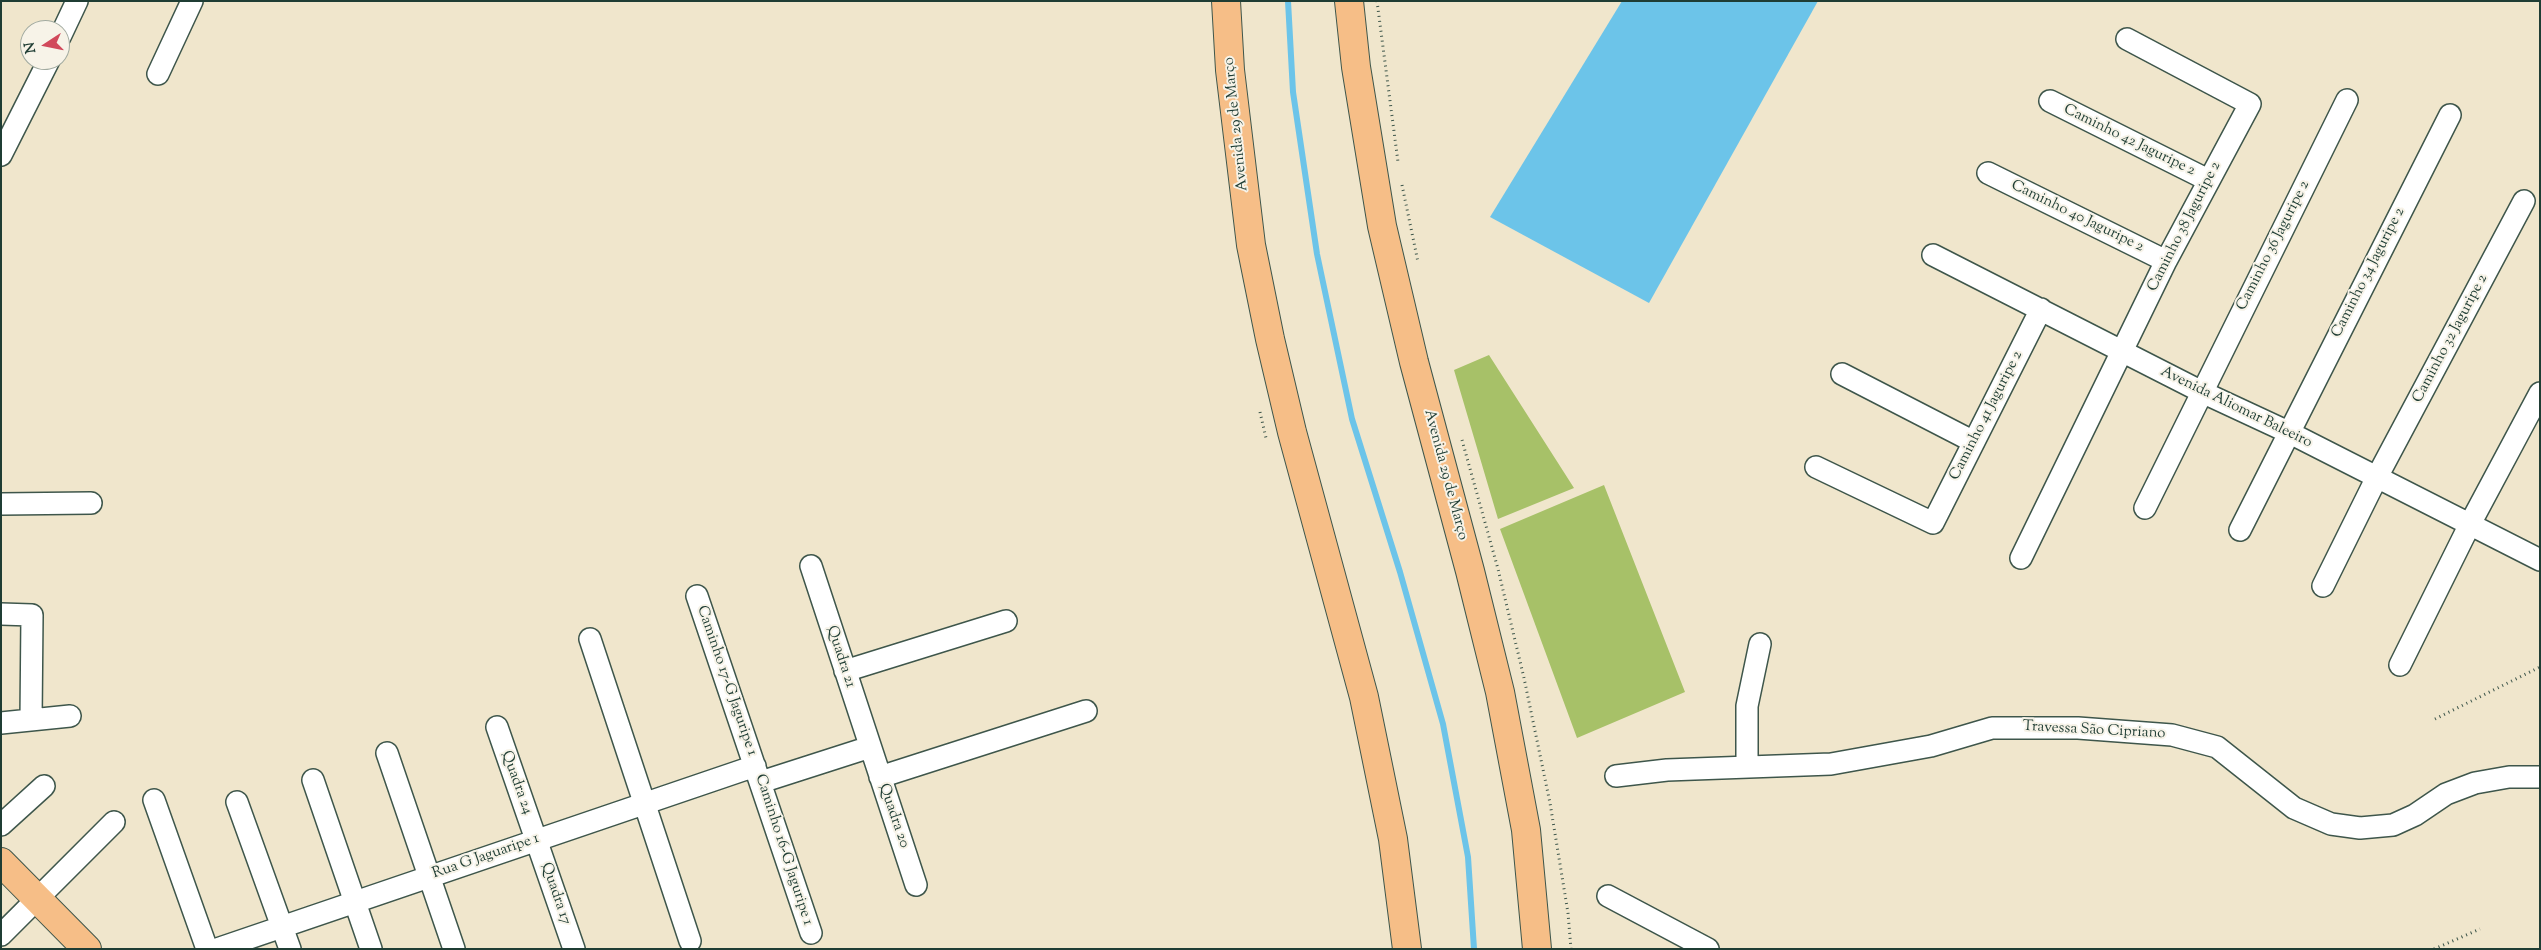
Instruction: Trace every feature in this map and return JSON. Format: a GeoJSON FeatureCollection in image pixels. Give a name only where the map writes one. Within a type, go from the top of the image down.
{"type":"FeatureCollection","features":[{"type":"Feature","properties":{"kind":"main road","name":"Avenida 29 de Março"},"geometry":{"type":"LineString","coordinates":[[1226,1],[1239,153],[1253,255],[1292,432],[1364,697],[1393,839],[1407,949]]}},
{"type":"Feature","properties":{"kind":"main road","name":"Avenida 29 de Março"},"geometry":{"type":"LineString","coordinates":[[1349,1],[1368,146],[1386,245],[1500,692],[1526,830],[1537,949]]}},
{"type":"Feature","properties":{"kind":"main road"},"geometry":{"type":"LineString","coordinates":[[1,862],[87,949]]}},
{"type":"Feature","properties":{"kind":"street"},"geometry":{"type":"LineString","coordinates":[[68,20],[77,1]]}},
{"type":"Feature","properties":{"kind":"street"},"geometry":{"type":"LineString","coordinates":[[158,74],[192,1]]}},
{"type":"Feature","properties":{"kind":"street","name":"Caminho 38 Jaguripe 2"},"geometry":{"type":"LineString","coordinates":[[2122,352],[2166,261],[2250,104],[2127,39]]}},
{"type":"Feature","properties":{"kind":"street"},"geometry":{"type":"LineString","coordinates":[[1,155],[44,70]]}},
{"type":"Feature","properties":{"kind":"street","name":"Caminho 36 Jaguripe 2"},"geometry":{"type":"LineString","coordinates":[[2145,508],[2347,100]]}},
{"type":"Feature","properties":{"kind":"street","name":"Caminho 42 Jaguripe 2"},"geometry":{"type":"LineString","coordinates":[[2050,101],[2208,180]]}},
{"type":"Feature","properties":{"kind":"street","name":"Caminho 34 Jaguripe 2"},"geometry":{"type":"LineString","coordinates":[[2240,530],[2450,115]]}},
{"type":"Feature","properties":{"kind":"street","name":"Caminho 40 Jaguripe 2"},"geometry":{"type":"LineString","coordinates":[[1988,172],[2166,261]]}},
{"type":"Feature","properties":{"kind":"street","name":"Caminho 32 Jaguripe 2"},"geometry":{"type":"LineString","coordinates":[[2324,586],[2377,477],[2524,201]]}},
{"type":"Feature","properties":{"kind":"street","name":"Avenida Aliomar Baleeiro"},"geometry":{"type":"LineString","coordinates":[[1933,255],[2122,352],[2288,432],[2540,560]]}},
{"type":"Feature","properties":{"kind":"street","name":"Caminho 41 Jaguripe 2"},"geometry":{"type":"LineString","coordinates":[[1816,468],[1932,523],[2040,309]]}},
{"type":"Feature","properties":{"kind":"street"},"geometry":{"type":"LineString","coordinates":[[2021,558],[2122,352]]}},
{"type":"Feature","properties":{"kind":"street"},"geometry":{"type":"LineString","coordinates":[[1842,374],[1974,442]]}},
{"type":"Feature","properties":{"kind":"street"},"geometry":{"type":"LineString","coordinates":[[2400,665],[2470,524],[2540,393]]}},
{"type":"Feature","properties":{"kind":"street"},"geometry":{"type":"LineString","coordinates":[[1,504],[91,503]]}},
{"type":"Feature","properties":{"kind":"street","name":"Quadra 21"},"geometry":{"type":"LineString","coordinates":[[811,566],[870,747]]}},
{"type":"Feature","properties":{"kind":"street","name":"Caminho 17-G Jaguripe 1"},"geometry":{"type":"LineString","coordinates":[[697,596],[758,774]]}},
{"type":"Feature","properties":{"kind":"street"},"geometry":{"type":"LineString","coordinates":[[1,614],[32,615],[31,720]]}},
{"type":"Feature","properties":{"kind":"street"},"geometry":{"type":"LineString","coordinates":[[845,671],[1006,621]]}},
{"type":"Feature","properties":{"kind":"street"},"geometry":{"type":"LineString","coordinates":[[590,639],[690,941]]}},
{"type":"Feature","properties":{"kind":"street"},"geometry":{"type":"LineString","coordinates":[[1747,767],[1747,706],[1760,644]]}},
{"type":"Feature","properties":{"kind":"street"},"geometry":{"type":"LineString","coordinates":[[880,777],[1086,712]]}},
{"type":"Feature","properties":{"kind":"street"},"geometry":{"type":"LineString","coordinates":[[1,724],[70,716]]}},
{"type":"Feature","properties":{"kind":"street","name":"Quadra 24"},"geometry":{"type":"LineString","coordinates":[[497,728],[536,839]]}},
{"type":"Feature","properties":{"kind":"street","name":"Travessa São Cipriano"},"geometry":{"type":"LineString","coordinates":[[1616,776],[1667,770],[1831,764],[1931,746],[1992,728],[2078,728],[2172,735],[2218,747],[2294,808],[2331,824],[2360,828],[2392,825],[2415,815],[2446,794],[2475,783],[2510,777],[2540,778]]}},
{"type":"Feature","properties":{"kind":"street","name":"Rua G Jaguaripe 1"},"geometry":{"type":"LineString","coordinates":[[217,949],[644,802],[870,747]]}},
{"type":"Feature","properties":{"kind":"street","name":"Quadra 20"},"geometry":{"type":"LineString","coordinates":[[870,747],[916,885]]}},
{"type":"Feature","properties":{"kind":"street"},"geometry":{"type":"LineString","coordinates":[[387,753],[454,949]]}},
{"type":"Feature","properties":{"kind":"street","name":"Caminho 16-G Jaguripe 1"},"geometry":{"type":"LineString","coordinates":[[758,774],[811,934]]}},
{"type":"Feature","properties":{"kind":"street"},"geometry":{"type":"LineString","coordinates":[[313,780],[371,949]]}},
{"type":"Feature","properties":{"kind":"street"},"geometry":{"type":"LineString","coordinates":[[1,825],[44,786]]}},
{"type":"Feature","properties":{"kind":"street"},"geometry":{"type":"LineString","coordinates":[[154,800],[207,949]]}},
{"type":"Feature","properties":{"kind":"street"},"geometry":{"type":"LineString","coordinates":[[237,802],[290,949]]}},
{"type":"Feature","properties":{"kind":"street"},"geometry":{"type":"LineString","coordinates":[[1,935],[114,822]]}},
{"type":"Feature","properties":{"kind":"street","name":"Quadra 17"},"geometry":{"type":"LineString","coordinates":[[536,839],[574,949]]}},
{"type":"Feature","properties":{"kind":"street"},"geometry":{"type":"LineString","coordinates":[[1608,896],[1708,949]]}},
{"type":"Feature","properties":{"kind":"path"},"geometry":{"type":"LineString","coordinates":[[1377,1],[1400,171]]}},
{"type":"Feature","properties":{"kind":"path"},"geometry":{"type":"LineString","coordinates":[[1401,181],[1420,270]]}},
{"type":"Feature","properties":{"kind":"path"},"geometry":{"type":"LineString","coordinates":[[1461,436],[1498,570],[1528,697],[1550,803],[1568,912],[1571,949]]}},
{"type":"Feature","properties":{"kind":"path"},"geometry":{"type":"LineString","coordinates":[[2435,719],[2540,667]]}},
{"type":"Feature","properties":{"kind":"path"},"geometry":{"type":"LineString","coordinates":[[2434,949],[2480,928]]}},
{"type":"Feature","properties":{"kind":"green space"},"geometry":{"type":"Polygon","coordinates":[[[1489,355],[1574,488],[1498,519],[1454,370],[1489,355]]]}},
{"type":"Feature","properties":{"kind":"green space"},"geometry":{"type":"Polygon","coordinates":[[[1604,485],[1685,692],[1577,738],[1500,529],[1604,485]]]}},
{"type":"Feature","properties":{"kind":"water"},"geometry":{"type":"Polygon","coordinates":[[[1622,1],[1818,1],[1649,303],[1490,217],[1622,1]]]}},
{"type":"Feature","properties":{"kind":"waterway"},"geometry":{"type":"LineString","coordinates":[[1288,1],[1293,92],[1317,254],[1352,419],[1400,572],[1443,724],[1468,857],[1474,949]]}}]}
